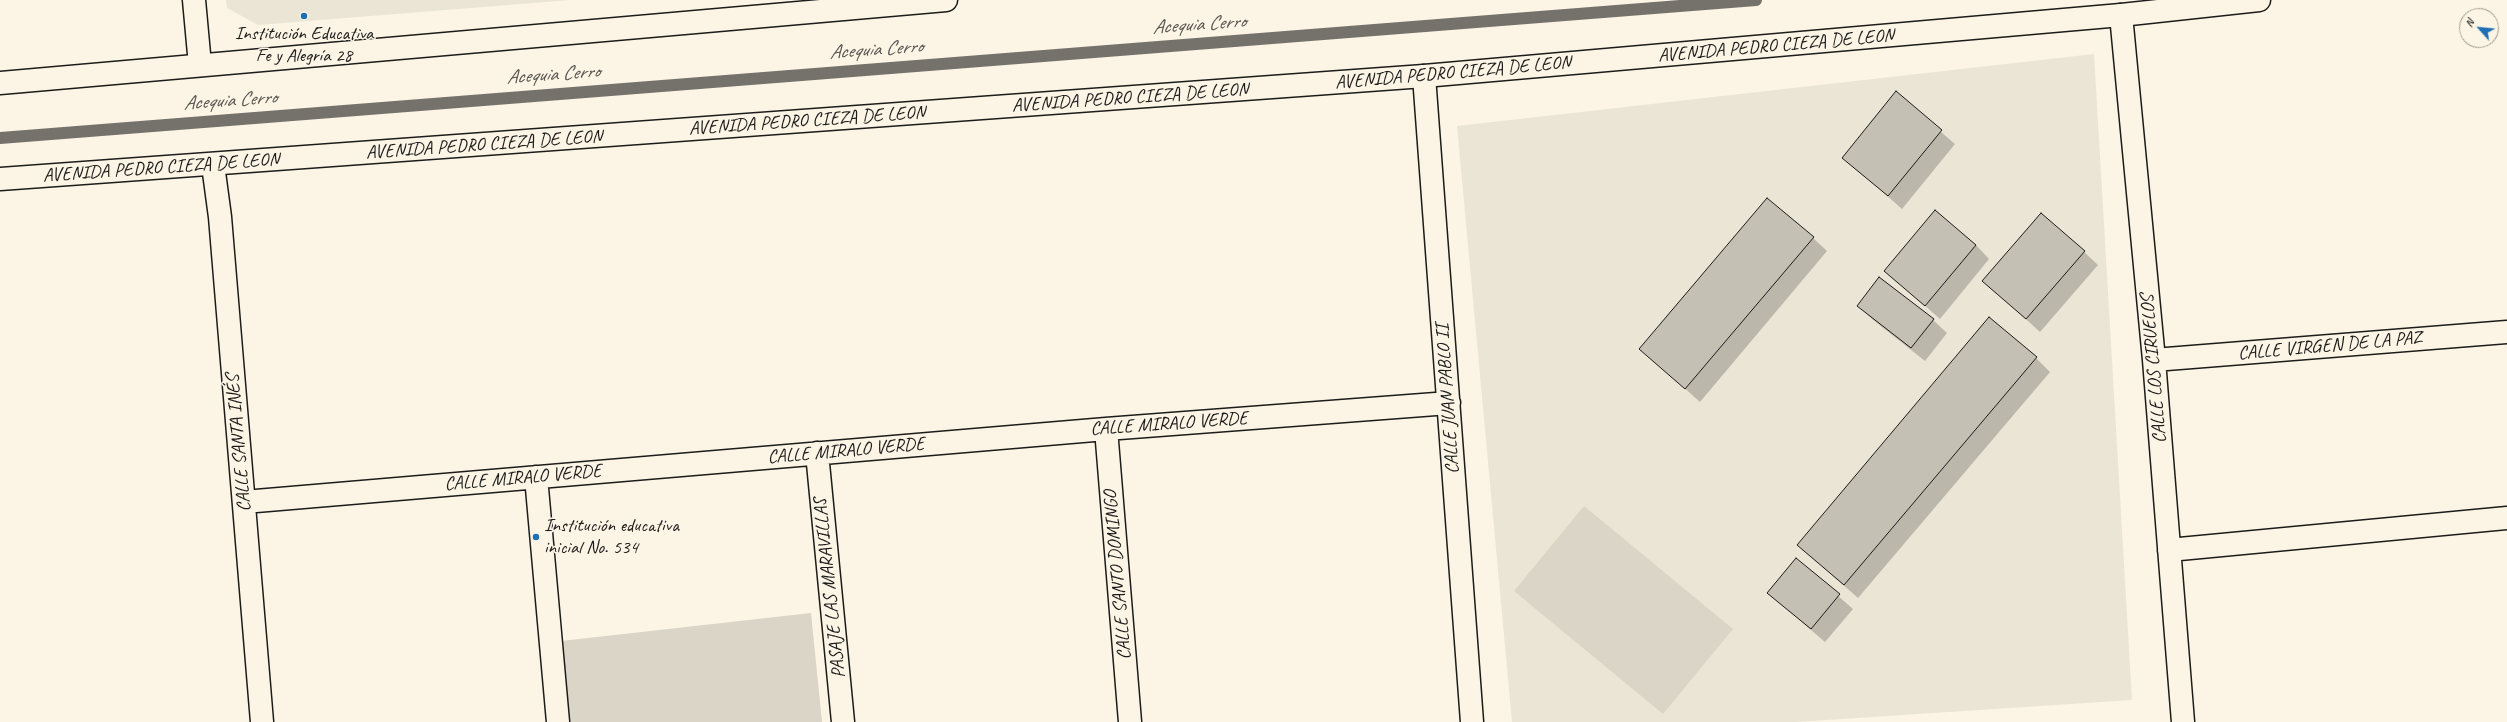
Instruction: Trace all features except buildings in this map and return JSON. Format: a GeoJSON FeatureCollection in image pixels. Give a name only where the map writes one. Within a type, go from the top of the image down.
{"type":"FeatureCollection","features":[{"type":"Feature","properties":{"kind":"street"},"geometry":{"type":"LineString","coordinates":[[194,0],[200,65]]}},
{"type":"Feature","properties":{"kind":"street"},"geometry":{"type":"LineString","coordinates":[[0,83],[946,0]]}},
{"type":"Feature","properties":{"kind":"street","name":"AVENIDA PEDRO CIEZA DE LEON"},"geometry":{"type":"LineString","coordinates":[[0,179],[213,165],[1424,76],[2121,15],[2181,4],[2259,0]]}},
{"type":"Feature","properties":{"kind":"street","name":"CALLE LOS CIRUELOS"},"geometry":{"type":"LineString","coordinates":[[2121,15],[2154,360],[2183,722]]}},
{"type":"Feature","properties":{"kind":"street","name":"CALLE JUAN PABLO II"},"geometry":{"type":"LineString","coordinates":[[1424,76],[1472,722]]}},
{"type":"Feature","properties":{"kind":"street","name":"CALLE SANTA INÉS"},"geometry":{"type":"LineString","coordinates":[[213,165],[220,217],[262,722]]}},
{"type":"Feature","properties":{"kind":"street","name":"CALLE VIRGEN DE LA PAZ"},"geometry":{"type":"LineString","coordinates":[[2154,360],[2507,332]]}},
{"type":"Feature","properties":{"kind":"street","name":"CALLE MIRALO VERDE"},"geometry":{"type":"LineString","coordinates":[[244,502],[817,453],[1448,402]]}},
{"type":"Feature","properties":{"kind":"street","name":"CALLE SANTO DOMINGO"},"geometry":{"type":"LineString","coordinates":[[1106,429],[1130,722]]}},
{"type":"Feature","properties":{"kind":"street","name":"PASAJE LAS MARAVILLAS"},"geometry":{"type":"LineString","coordinates":[[817,453],[843,722]]}},
{"type":"Feature","properties":{"kind":"street"},"geometry":{"type":"LineString","coordinates":[[536,477],[558,722]]}},
{"type":"Feature","properties":{"kind":"street"},"geometry":{"type":"LineString","coordinates":[[2169,550],[2507,518]]}},
{"type":"Feature","properties":{"kind":"shaded area","name":"Institución Educativa Fe y Alegría 28"},"geometry":{"type":"Polygon","coordinates":[[[226,0],[571,0],[258,25],[227,8],[226,0]]]}},
{"type":"Feature","properties":{"kind":"shaded area"},"geometry":{"type":"Polygon","coordinates":[[[2094,54],[2132,700],[1796,722],[1512,722],[1457,126],[2094,54]]]}},
{"type":"Feature","properties":{"kind":"shaded area"},"geometry":{"type":"Polygon","coordinates":[[[1584,506],[1733,629],[1663,714],[1514,591],[1584,506]]]}},
{"type":"Feature","properties":{"kind":"shaded area"},"geometry":{"type":"Polygon","coordinates":[[[811,613],[822,722],[569,722],[561,641],[811,613]]]}},
{"type":"Feature","properties":{"kind":"waterway","name":"Acequia Cerro"},"geometry":{"type":"LineString","coordinates":[[0,138],[1756,0]]}},
{"type":"Feature","properties":{"kind":"place","name":"Institución Educativa Fe y Alegría 28"},"geometry":{"type":"Point","coordinates":[304,16]}},
{"type":"Feature","properties":{"kind":"place","name":"Institución educativa inicial No. 534"},"geometry":{"type":"Point","coordinates":[536,537]}}]}
